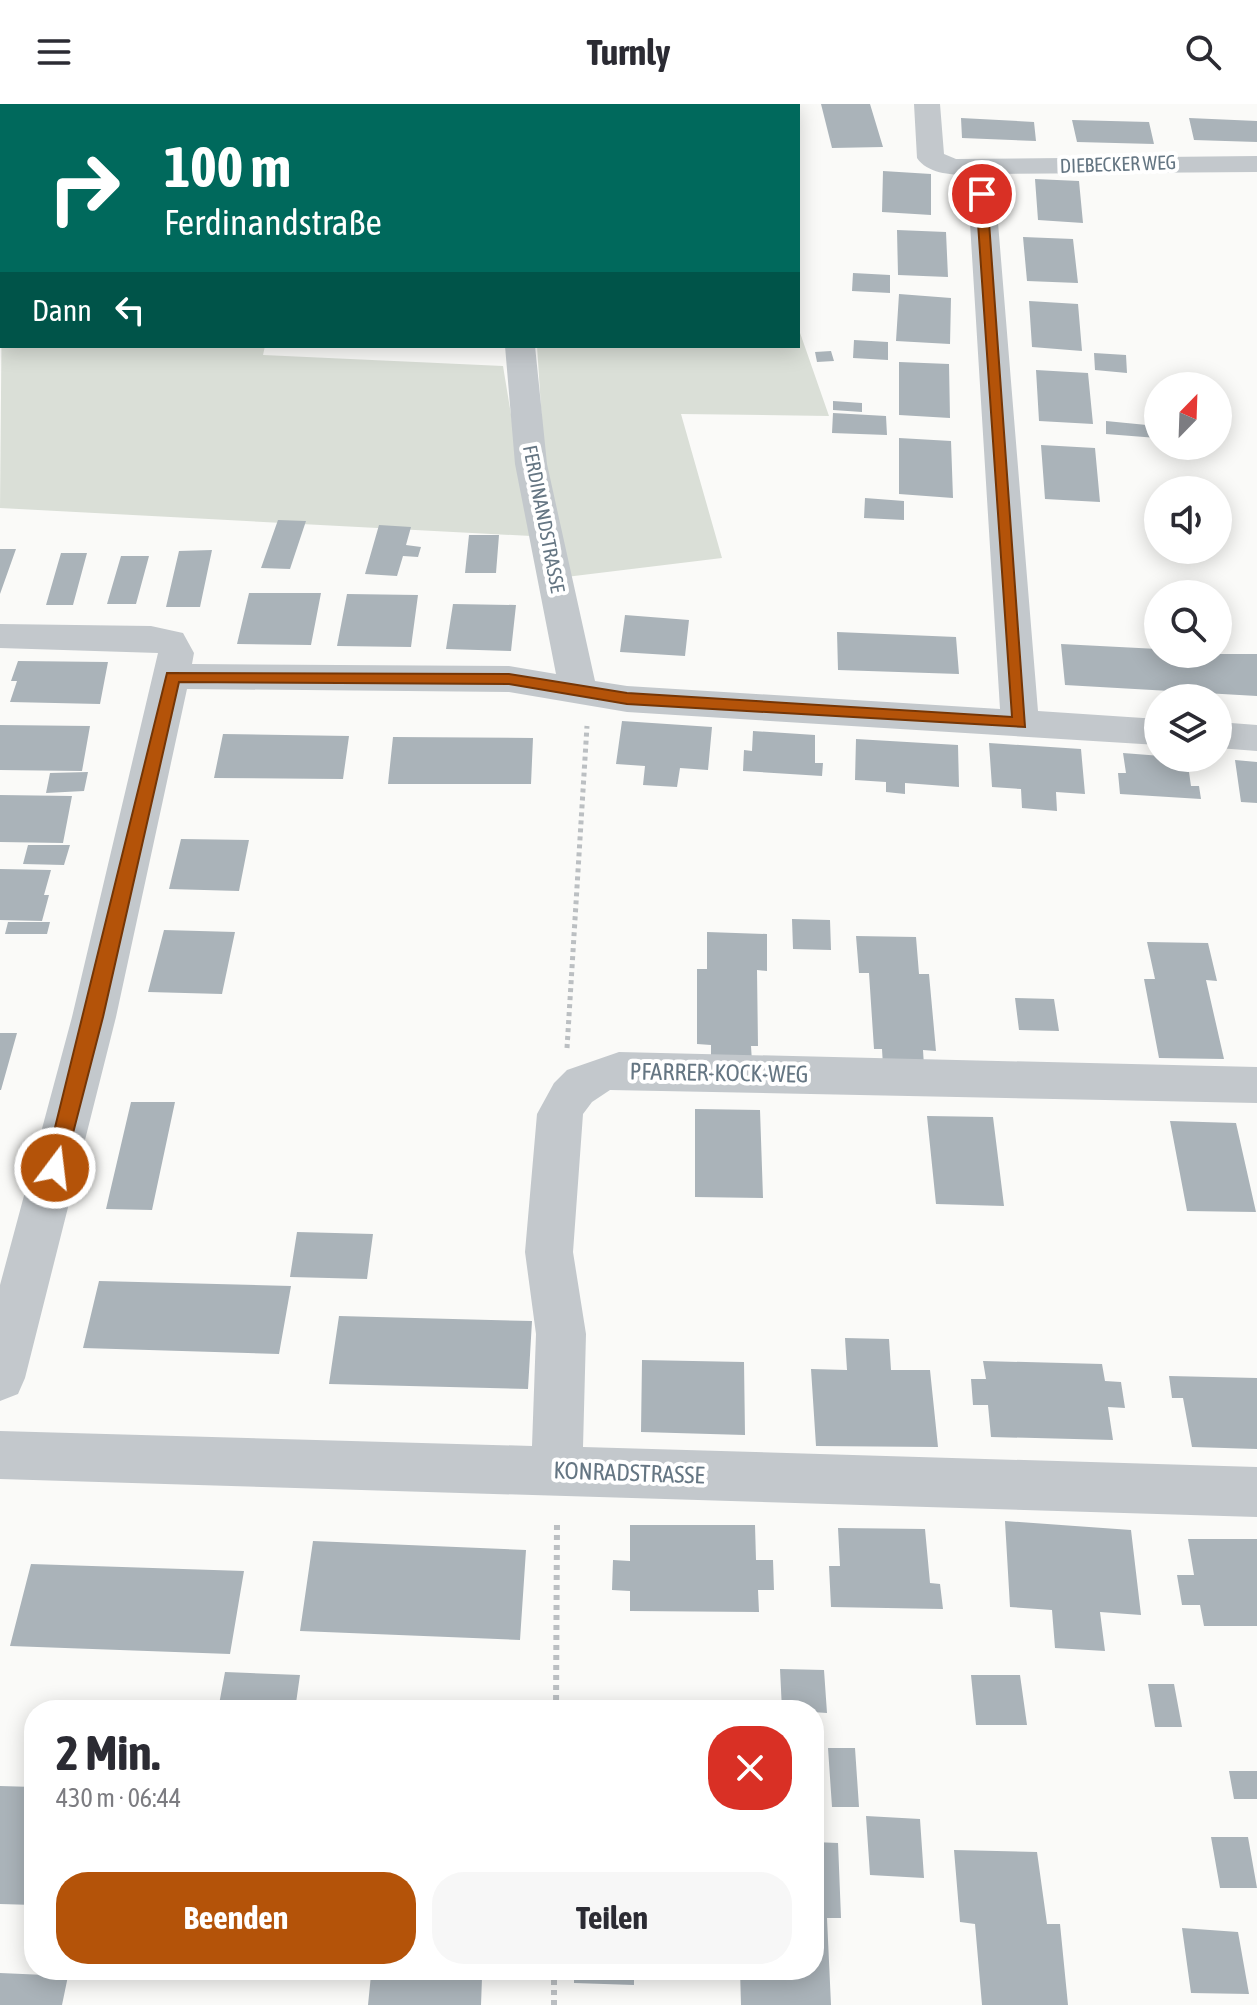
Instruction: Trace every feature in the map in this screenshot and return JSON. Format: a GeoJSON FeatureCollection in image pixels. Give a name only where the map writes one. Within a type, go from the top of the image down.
{"type":"FeatureCollection","features":[{"type":"Feature","properties":{"kind":"street","name":"DIEBECKER WEG"},"geometry":{"type":"LineString","coordinates":[[927,104],[931,158],[952,167],[980,169],[1181,162],[1257,164]]}},
{"type":"Feature","properties":{"kind":"street"},"geometry":{"type":"LineString","coordinates":[[980,169],[1020,723]]}},
{"type":"Feature","properties":{"kind":"street","name":"FERDINANDSTRASSE"},"geometry":{"type":"LineString","coordinates":[[520,348],[531,464],[578,690]]}},
{"type":"Feature","properties":{"kind":"street"},"geometry":{"type":"LineString","coordinates":[[0,636],[160,640],[170,642],[176,653],[94,1017],[0,1378]]}},
{"type":"Feature","properties":{"kind":"street"},"geometry":{"type":"LineString","coordinates":[[172,676],[509,679],[627,699],[1144,731]]}},
{"type":"Feature","properties":{"kind":"street"},"geometry":{"type":"LineString","coordinates":[[1232,736],[1257,738]]}},
{"type":"Feature","properties":{"kind":"street","name":"PFARRER-KOCK-WEG"},"geometry":{"type":"LineString","coordinates":[[579,1083],[619,1070],[1257,1085]]}},
{"type":"Feature","properties":{"kind":"street"},"geometry":{"type":"LineString","coordinates":[[557,1471],[561,1334],[549,1252],[560,1114],[567,1096],[579,1083]]}},
{"type":"Feature","properties":{"kind":"street","name":"KONRADSTRASSE"},"geometry":{"type":"LineString","coordinates":[[0,1455],[1257,1492]]}},
{"type":"Feature","properties":{"kind":"path"},"geometry":{"type":"LineString","coordinates":[[578,690],[587,723],[567,1056],[579,1083]]}},
{"type":"Feature","properties":{"kind":"path"},"geometry":{"type":"LineString","coordinates":[[556,1700],[557,1471]]}},
{"type":"Feature","properties":{"kind":"path"},"geometry":{"type":"LineString","coordinates":[[554,1980],[554,2005]]}},
{"type":"Feature","properties":{"kind":"shaded area"},"geometry":{"type":"Polygon","coordinates":[[[800,333],[829,416],[681,414],[722,558],[566,577],[544,454],[537,348],[800,348],[800,333]]]}},
{"type":"Feature","properties":{"kind":"shaded area"},"geometry":{"type":"Polygon","coordinates":[[[1,348],[265,348],[263,355],[503,366],[531,536],[0,508],[1,348]]]}},
{"type":"Feature","properties":{"kind":"building"},"geometry":{"type":"Polygon","coordinates":[[[821,104],[870,104],[883,147],[832,148],[821,104]]]}},
{"type":"Feature","properties":{"kind":"building"},"geometry":{"type":"Polygon","coordinates":[[[961,118],[1034,122],[1036,141],[962,138],[961,118]]]}},
{"type":"Feature","properties":{"kind":"building"},"geometry":{"type":"Polygon","coordinates":[[[1189,118],[1257,121],[1257,142],[1194,140],[1189,118]]]}},
{"type":"Feature","properties":{"kind":"building"},"geometry":{"type":"Polygon","coordinates":[[[1072,120],[1149,122],[1154,144],[1077,142],[1072,120]]]}},
{"type":"Feature","properties":{"kind":"building"},"geometry":{"type":"Polygon","coordinates":[[[883,171],[931,174],[931,215],[882,212],[883,171]]]}},
{"type":"Feature","properties":{"kind":"building"},"geometry":{"type":"Polygon","coordinates":[[[1035,179],[1079,181],[1083,223],[1038,220],[1035,179]]]}},
{"type":"Feature","properties":{"kind":"building"},"geometry":{"type":"Polygon","coordinates":[[[897,230],[946,232],[948,277],[898,275],[897,230]]]}},
{"type":"Feature","properties":{"kind":"building"},"geometry":{"type":"Polygon","coordinates":[[[1023,237],[1073,239],[1078,283],[1027,281],[1023,237]]]}},
{"type":"Feature","properties":{"kind":"building"},"geometry":{"type":"Polygon","coordinates":[[[853,273],[890,275],[890,293],[852,291],[853,273]]]}},
{"type":"Feature","properties":{"kind":"building"},"geometry":{"type":"Polygon","coordinates":[[[899,294],[951,298],[950,344],[896,341],[899,294]]]}},
{"type":"Feature","properties":{"kind":"building"},"geometry":{"type":"Polygon","coordinates":[[[1029,301],[1078,304],[1082,351],[1032,347],[1029,301]]]}},
{"type":"Feature","properties":{"kind":"building"},"geometry":{"type":"Polygon","coordinates":[[[854,340],[888,342],[888,360],[853,358],[854,340]]]}},
{"type":"Feature","properties":{"kind":"building"},"geometry":{"type":"Polygon","coordinates":[[[831,351],[834,361],[817,362],[815,352],[831,351]]]}},
{"type":"Feature","properties":{"kind":"building"},"geometry":{"type":"Polygon","coordinates":[[[1094,353],[1126,355],[1127,373],[1095,370],[1094,353]]]}},
{"type":"Feature","properties":{"kind":"building"},"geometry":{"type":"Polygon","coordinates":[[[899,362],[949,364],[950,418],[899,415],[899,362]]]}},
{"type":"Feature","properties":{"kind":"building"},"geometry":{"type":"Polygon","coordinates":[[[1036,370],[1088,373],[1093,424],[1039,421],[1036,370]]]}},
{"type":"Feature","properties":{"kind":"building"},"geometry":{"type":"Polygon","coordinates":[[[833,401],[862,403],[862,412],[833,410],[833,401]]]}},
{"type":"Feature","properties":{"kind":"building"},"geometry":{"type":"Polygon","coordinates":[[[833,413],[886,416],[887,435],[832,433],[833,413]]]}},
{"type":"Feature","properties":{"kind":"building"},"geometry":{"type":"Polygon","coordinates":[[[1106,421],[1144,425],[1144,437],[1106,434],[1106,421]]]}},
{"type":"Feature","properties":{"kind":"building"},"geometry":{"type":"Polygon","coordinates":[[[899,438],[951,441],[953,498],[899,494],[899,438]]]}},
{"type":"Feature","properties":{"kind":"building"},"geometry":{"type":"Polygon","coordinates":[[[1041,445],[1095,448],[1100,502],[1045,499],[1041,445]]]}},
{"type":"Feature","properties":{"kind":"building"},"geometry":{"type":"Polygon","coordinates":[[[865,498],[904,501],[904,520],[864,518],[865,498]]]}},
{"type":"Feature","properties":{"kind":"building"},"geometry":{"type":"Polygon","coordinates":[[[278,520],[306,521],[290,569],[261,568],[278,520]]]}},
{"type":"Feature","properties":{"kind":"building"},"geometry":{"type":"Polygon","coordinates":[[[379,525],[411,527],[406,545],[421,547],[418,557],[403,556],[397,576],[365,574],[379,525]]]}},
{"type":"Feature","properties":{"kind":"building"},"geometry":{"type":"Polygon","coordinates":[[[469,535],[499,535],[496,573],[465,573],[469,535]]]}},
{"type":"Feature","properties":{"kind":"building"},"geometry":{"type":"Polygon","coordinates":[[[0,549],[16,549],[0,594],[0,549]]]}},
{"type":"Feature","properties":{"kind":"building"},"geometry":{"type":"Polygon","coordinates":[[[212,550],[200,607],[166,607],[179,551],[212,550]]]}},
{"type":"Feature","properties":{"kind":"building"},"geometry":{"type":"Polygon","coordinates":[[[61,553],[87,553],[73,605],[46,605],[61,553]]]}},
{"type":"Feature","properties":{"kind":"building"},"geometry":{"type":"Polygon","coordinates":[[[121,556],[149,556],[136,604],[107,604],[121,556]]]}},
{"type":"Feature","properties":{"kind":"building"},"geometry":{"type":"Polygon","coordinates":[[[249,593],[321,593],[311,645],[237,644],[249,593]]]}},
{"type":"Feature","properties":{"kind":"building"},"geometry":{"type":"Polygon","coordinates":[[[347,594],[418,595],[411,647],[337,646],[347,594]]]}},
{"type":"Feature","properties":{"kind":"building"},"geometry":{"type":"Polygon","coordinates":[[[453,604],[516,605],[511,651],[446,649],[453,604]]]}},
{"type":"Feature","properties":{"kind":"building"},"geometry":{"type":"Polygon","coordinates":[[[625,615],[689,620],[685,656],[620,652],[625,615]]]}},
{"type":"Feature","properties":{"kind":"building"},"geometry":{"type":"Polygon","coordinates":[[[837,632],[956,637],[959,674],[838,670],[837,632]]]}},
{"type":"Feature","properties":{"kind":"building"},"geometry":{"type":"Polygon","coordinates":[[[1061,644],[1144,648],[1144,668],[1232,668],[1232,654],[1257,654],[1257,696],[1232,695],[1232,684],[1144,684],[1144,690],[1065,685],[1061,644]]]}},
{"type":"Feature","properties":{"kind":"building"},"geometry":{"type":"Polygon","coordinates":[[[18,661],[108,662],[100,704],[10,702],[17,681],[11,681],[18,661]]]}},
{"type":"Feature","properties":{"kind":"building"},"geometry":{"type":"Polygon","coordinates":[[[622,721],[712,727],[708,770],[680,768],[677,787],[643,785],[645,766],[616,764],[622,721]]]}},
{"type":"Feature","properties":{"kind":"building"},"geometry":{"type":"Polygon","coordinates":[[[0,725],[90,726],[82,771],[0,770],[0,725]]]}},
{"type":"Feature","properties":{"kind":"building"},"geometry":{"type":"Polygon","coordinates":[[[753,731],[815,735],[815,763],[823,763],[822,776],[743,771],[744,750],[752,751],[753,731]]]}},
{"type":"Feature","properties":{"kind":"building"},"geometry":{"type":"Polygon","coordinates":[[[223,734],[349,736],[343,779],[214,778],[223,734]]]}},
{"type":"Feature","properties":{"kind":"building"},"geometry":{"type":"Polygon","coordinates":[[[393,737],[533,738],[531,784],[388,784],[393,737]]]}},
{"type":"Feature","properties":{"kind":"building"},"geometry":{"type":"Polygon","coordinates":[[[856,739],[958,745],[959,787],[905,783],[905,794],[886,792],[886,782],[855,780],[856,739]]]}},
{"type":"Feature","properties":{"kind":"building"},"geometry":{"type":"Polygon","coordinates":[[[989,743],[1081,749],[1085,794],[1056,792],[1057,811],[1022,808],[1021,789],[992,787],[989,743]]]}},
{"type":"Feature","properties":{"kind":"building"},"geometry":{"type":"Polygon","coordinates":[[[1123,753],[1144,755],[1144,772],[1189,772],[1191,786],[1199,786],[1201,799],[1120,794],[1118,773],[1126,773],[1123,753]]]}},
{"type":"Feature","properties":{"kind":"building"},"geometry":{"type":"Polygon","coordinates":[[[1235,760],[1257,762],[1257,803],[1241,802],[1235,760]]]}},
{"type":"Feature","properties":{"kind":"building"},"geometry":{"type":"Polygon","coordinates":[[[88,772],[84,791],[46,793],[50,773],[88,772]]]}},
{"type":"Feature","properties":{"kind":"building"},"geometry":{"type":"Polygon","coordinates":[[[0,795],[72,796],[63,843],[0,842],[0,795]]]}},
{"type":"Feature","properties":{"kind":"building"},"geometry":{"type":"Polygon","coordinates":[[[181,839],[249,840],[239,891],[169,889],[181,839]]]}},
{"type":"Feature","properties":{"kind":"building"},"geometry":{"type":"Polygon","coordinates":[[[28,845],[70,845],[64,865],[23,864],[28,845]]]}},
{"type":"Feature","properties":{"kind":"building"},"geometry":{"type":"Polygon","coordinates":[[[0,869],[51,870],[44,895],[49,895],[42,921],[0,920],[0,869]]]}},
{"type":"Feature","properties":{"kind":"building"},"geometry":{"type":"Polygon","coordinates":[[[792,919],[830,920],[831,950],[793,949],[792,919]]]}},
{"type":"Feature","properties":{"kind":"building"},"geometry":{"type":"Polygon","coordinates":[[[8,922],[50,922],[47,934],[5,934],[8,922]]]}},
{"type":"Feature","properties":{"kind":"building"},"geometry":{"type":"Polygon","coordinates":[[[164,930],[235,932],[222,994],[148,992],[164,930]]]}},
{"type":"Feature","properties":{"kind":"building"},"geometry":{"type":"Polygon","coordinates":[[[707,932],[767,934],[767,971],[757,970],[758,1046],[751,1046],[752,1062],[711,1062],[711,1045],[697,1044],[697,969],[707,969],[707,932]]]}},
{"type":"Feature","properties":{"kind":"building"},"geometry":{"type":"Polygon","coordinates":[[[856,936],[916,937],[919,974],[929,974],[936,1051],[923,1050],[924,1066],[883,1066],[882,1049],[874,1049],[869,973],[859,973],[856,936]]]}},
{"type":"Feature","properties":{"kind":"building"},"geometry":{"type":"Polygon","coordinates":[[[1147,942],[1208,943],[1217,981],[1206,980],[1224,1059],[1159,1058],[1144,979],[1155,979],[1147,942]]]}},
{"type":"Feature","properties":{"kind":"building"},"geometry":{"type":"Polygon","coordinates":[[[1015,998],[1054,999],[1059,1031],[1019,1030],[1015,998]]]}},
{"type":"Feature","properties":{"kind":"building"},"geometry":{"type":"Polygon","coordinates":[[[0,1033],[17,1033],[1,1090],[0,1090],[0,1033]]]}},
{"type":"Feature","properties":{"kind":"building"},"geometry":{"type":"Polygon","coordinates":[[[131,1102],[175,1102],[152,1210],[106,1209],[131,1102]]]}},
{"type":"Feature","properties":{"kind":"building"},"geometry":{"type":"Polygon","coordinates":[[[695,1109],[760,1110],[763,1198],[695,1197],[695,1109]]]}},
{"type":"Feature","properties":{"kind":"building"},"geometry":{"type":"Polygon","coordinates":[[[927,1116],[993,1117],[1004,1206],[936,1204],[927,1116]]]}},
{"type":"Feature","properties":{"kind":"building"},"geometry":{"type":"Polygon","coordinates":[[[1170,1121],[1236,1123],[1256,1212],[1187,1211],[1170,1121]]]}},
{"type":"Feature","properties":{"kind":"building"},"geometry":{"type":"Polygon","coordinates":[[[297,1232],[373,1234],[367,1279],[290,1277],[297,1232]]]}},
{"type":"Feature","properties":{"kind":"building"},"geometry":{"type":"Polygon","coordinates":[[[99,1281],[291,1286],[279,1354],[83,1348],[99,1281]]]}},
{"type":"Feature","properties":{"kind":"building"},"geometry":{"type":"Polygon","coordinates":[[[339,1316],[532,1321],[528,1389],[329,1384],[339,1316]]]}},
{"type":"Feature","properties":{"kind":"building"},"geometry":{"type":"Polygon","coordinates":[[[845,1338],[889,1339],[891,1370],[930,1370],[938,1447],[816,1446],[811,1369],[847,1370],[845,1338]]]}},
{"type":"Feature","properties":{"kind":"building"},"geometry":{"type":"Polygon","coordinates":[[[642,1360],[744,1362],[745,1435],[641,1432],[642,1360]]]}},
{"type":"Feature","properties":{"kind":"building"},"geometry":{"type":"Polygon","coordinates":[[[983,1361],[1102,1364],[1105,1381],[1121,1382],[1125,1408],[1108,1407],[1113,1440],[991,1437],[988,1405],[973,1405],[971,1379],[986,1379],[983,1361]]]}},
{"type":"Feature","properties":{"kind":"building"},"geometry":{"type":"Polygon","coordinates":[[[1169,1376],[1257,1378],[1257,1449],[1192,1447],[1183,1398],[1172,1398],[1169,1376]]]}},
{"type":"Feature","properties":{"kind":"building"},"geometry":{"type":"Polygon","coordinates":[[[1005,1521],[1131,1530],[1141,1615],[1100,1612],[1105,1651],[1055,1648],[1052,1610],[1010,1607],[1005,1521]]]}},
{"type":"Feature","properties":{"kind":"building"},"geometry":{"type":"Polygon","coordinates":[[[630,1525],[755,1525],[756,1560],[773,1560],[774,1590],[758,1590],[759,1612],[630,1611],[630,1591],[612,1590],[613,1560],[630,1561],[630,1525]]]}},
{"type":"Feature","properties":{"kind":"building"},"geometry":{"type":"Polygon","coordinates":[[[838,1528],[925,1529],[930,1583],[940,1584],[943,1609],[831,1607],[829,1566],[840,1566],[838,1528]]]}},
{"type":"Feature","properties":{"kind":"building"},"geometry":{"type":"Polygon","coordinates":[[[1188,1539],[1257,1539],[1257,1626],[1204,1626],[1200,1605],[1182,1605],[1177,1575],[1194,1575],[1188,1539]]]}},
{"type":"Feature","properties":{"kind":"building"},"geometry":{"type":"Polygon","coordinates":[[[313,1541],[526,1550],[520,1640],[300,1631],[313,1541]]]}},
{"type":"Feature","properties":{"kind":"building"},"geometry":{"type":"Polygon","coordinates":[[[31,1564],[244,1571],[230,1654],[10,1646],[31,1564]]]}},
{"type":"Feature","properties":{"kind":"building"},"geometry":{"type":"Polygon","coordinates":[[[780,1669],[824,1670],[827,1713],[824,1713],[824,1700],[782,1700],[780,1669]]]}},
{"type":"Feature","properties":{"kind":"building"},"geometry":{"type":"Polygon","coordinates":[[[225,1672],[300,1675],[296,1700],[220,1700],[225,1672]]]}},
{"type":"Feature","properties":{"kind":"building"},"geometry":{"type":"Polygon","coordinates":[[[971,1675],[1020,1675],[1027,1725],[976,1725],[971,1675]]]}},
{"type":"Feature","properties":{"kind":"building"},"geometry":{"type":"Polygon","coordinates":[[[1148,1684],[1174,1684],[1182,1727],[1155,1727],[1148,1684]]]}},
{"type":"Feature","properties":{"kind":"building"},"geometry":{"type":"Polygon","coordinates":[[[828,1748],[855,1748],[859,1807],[832,1807],[828,1748]]]}},
{"type":"Feature","properties":{"kind":"building"},"geometry":{"type":"Polygon","coordinates":[[[1229,1771],[1257,1771],[1257,1799],[1234,1799],[1229,1771]]]}},
{"type":"Feature","properties":{"kind":"building"},"geometry":{"type":"Polygon","coordinates":[[[0,1786],[24,1787],[24,1905],[0,1904],[0,1786]]]}},
{"type":"Feature","properties":{"kind":"building"},"geometry":{"type":"Polygon","coordinates":[[[866,1816],[920,1819],[924,1878],[870,1875],[866,1816]]]}},
{"type":"Feature","properties":{"kind":"building"},"geometry":{"type":"Polygon","coordinates":[[[1211,1837],[1248,1837],[1257,1888],[1220,1888],[1211,1837]]]}},
{"type":"Feature","properties":{"kind":"building"},"geometry":{"type":"Polygon","coordinates":[[[824,1842],[838,1843],[841,1918],[827,1918],[831,2005],[741,2005],[740,1980],[824,1980],[824,1842]]]}},
{"type":"Feature","properties":{"kind":"building"},"geometry":{"type":"Polygon","coordinates":[[[954,1850],[1037,1852],[1047,1924],[1060,1924],[1068,2005],[982,2005],[975,1924],[960,1922],[954,1850]]]}},
{"type":"Feature","properties":{"kind":"building"},"geometry":{"type":"Polygon","coordinates":[[[1182,1928],[1238,1932],[1249,1994],[1191,1993],[1182,1928]]]}},
{"type":"Feature","properties":{"kind":"building"},"geometry":{"type":"Polygon","coordinates":[[[0,1973],[24,1974],[24,1980],[67,1980],[62,2005],[0,2005],[0,1973]]]}},
{"type":"Feature","properties":{"kind":"building"},"geometry":{"type":"Polygon","coordinates":[[[370,1980],[482,1980],[481,2005],[368,2005],[370,1980]]]}},
{"type":"Feature","properties":{"kind":"building"},"geometry":{"type":"Polygon","coordinates":[[[574,1980],[634,1980],[634,1985],[574,1983],[574,1980]]]}},
{"type":"Feature","properties":{"kind":"route"},"geometry":{"type":"LineString","coordinates":[[55,1168],[94,1017],[172,676],[509,679],[627,699],[1020,723],[982,194]]}}]}
